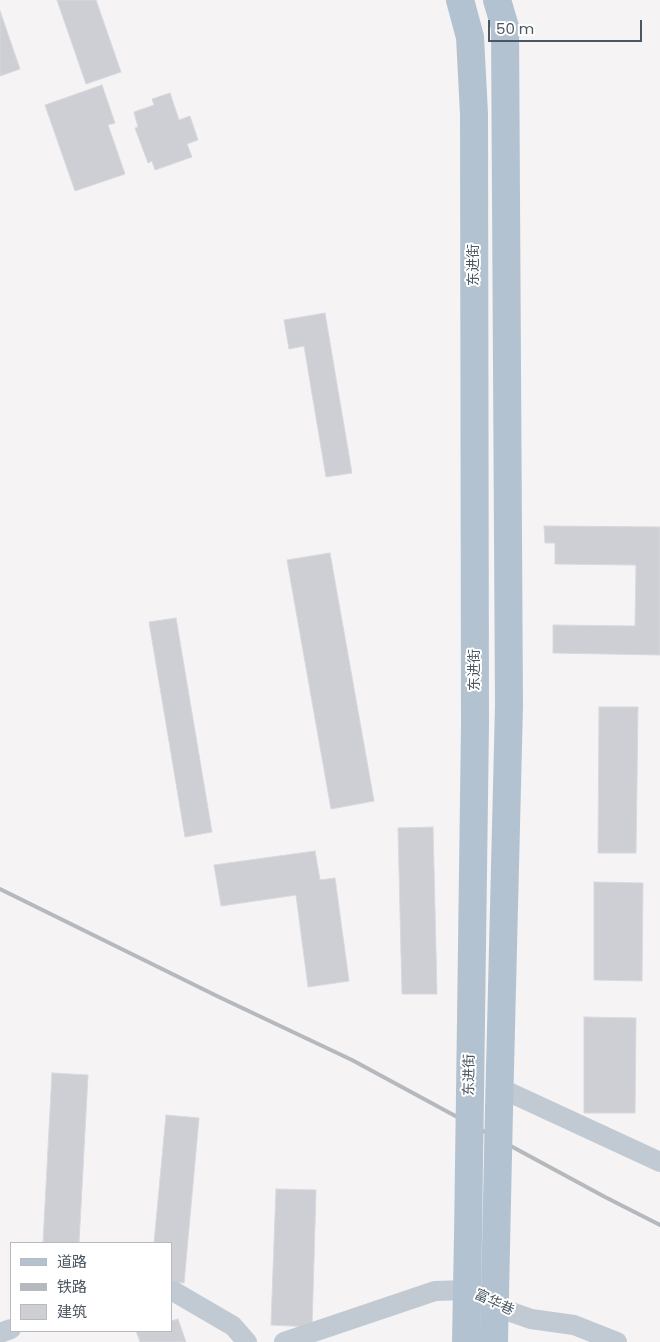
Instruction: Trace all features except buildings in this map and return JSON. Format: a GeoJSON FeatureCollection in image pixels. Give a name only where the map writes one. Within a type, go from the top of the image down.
{"type":"FeatureCollection","features":[{"type":"Feature","properties":{"kind":"main road","name":"东进街"},"geometry":{"type":"LineString","coordinates":[[460,0],[470,37],[474,114],[475,724],[466,1342]]}},
{"type":"Feature","properties":{"kind":"main road"},"geometry":{"type":"LineString","coordinates":[[494,1342],[509,695],[505,27],[497,0]]}},
{"type":"Feature","properties":{"kind":"street"},"geometry":{"type":"LineString","coordinates":[[499,1098],[660,1162]]}},
{"type":"Feature","properties":{"kind":"street","name":"富华巷"},"geometry":{"type":"LineString","coordinates":[[284,1342],[435,1291],[467,1290],[494,1306],[532,1320],[574,1326],[617,1342]]}},
{"type":"Feature","properties":{"kind":"street"},"geometry":{"type":"LineString","coordinates":[[172,1291],[233,1326],[247,1342]]}},
{"type":"Feature","properties":{"kind":"railway"},"geometry":{"type":"LineString","coordinates":[[0,889],[352,1060],[660,1225]]}}]}
